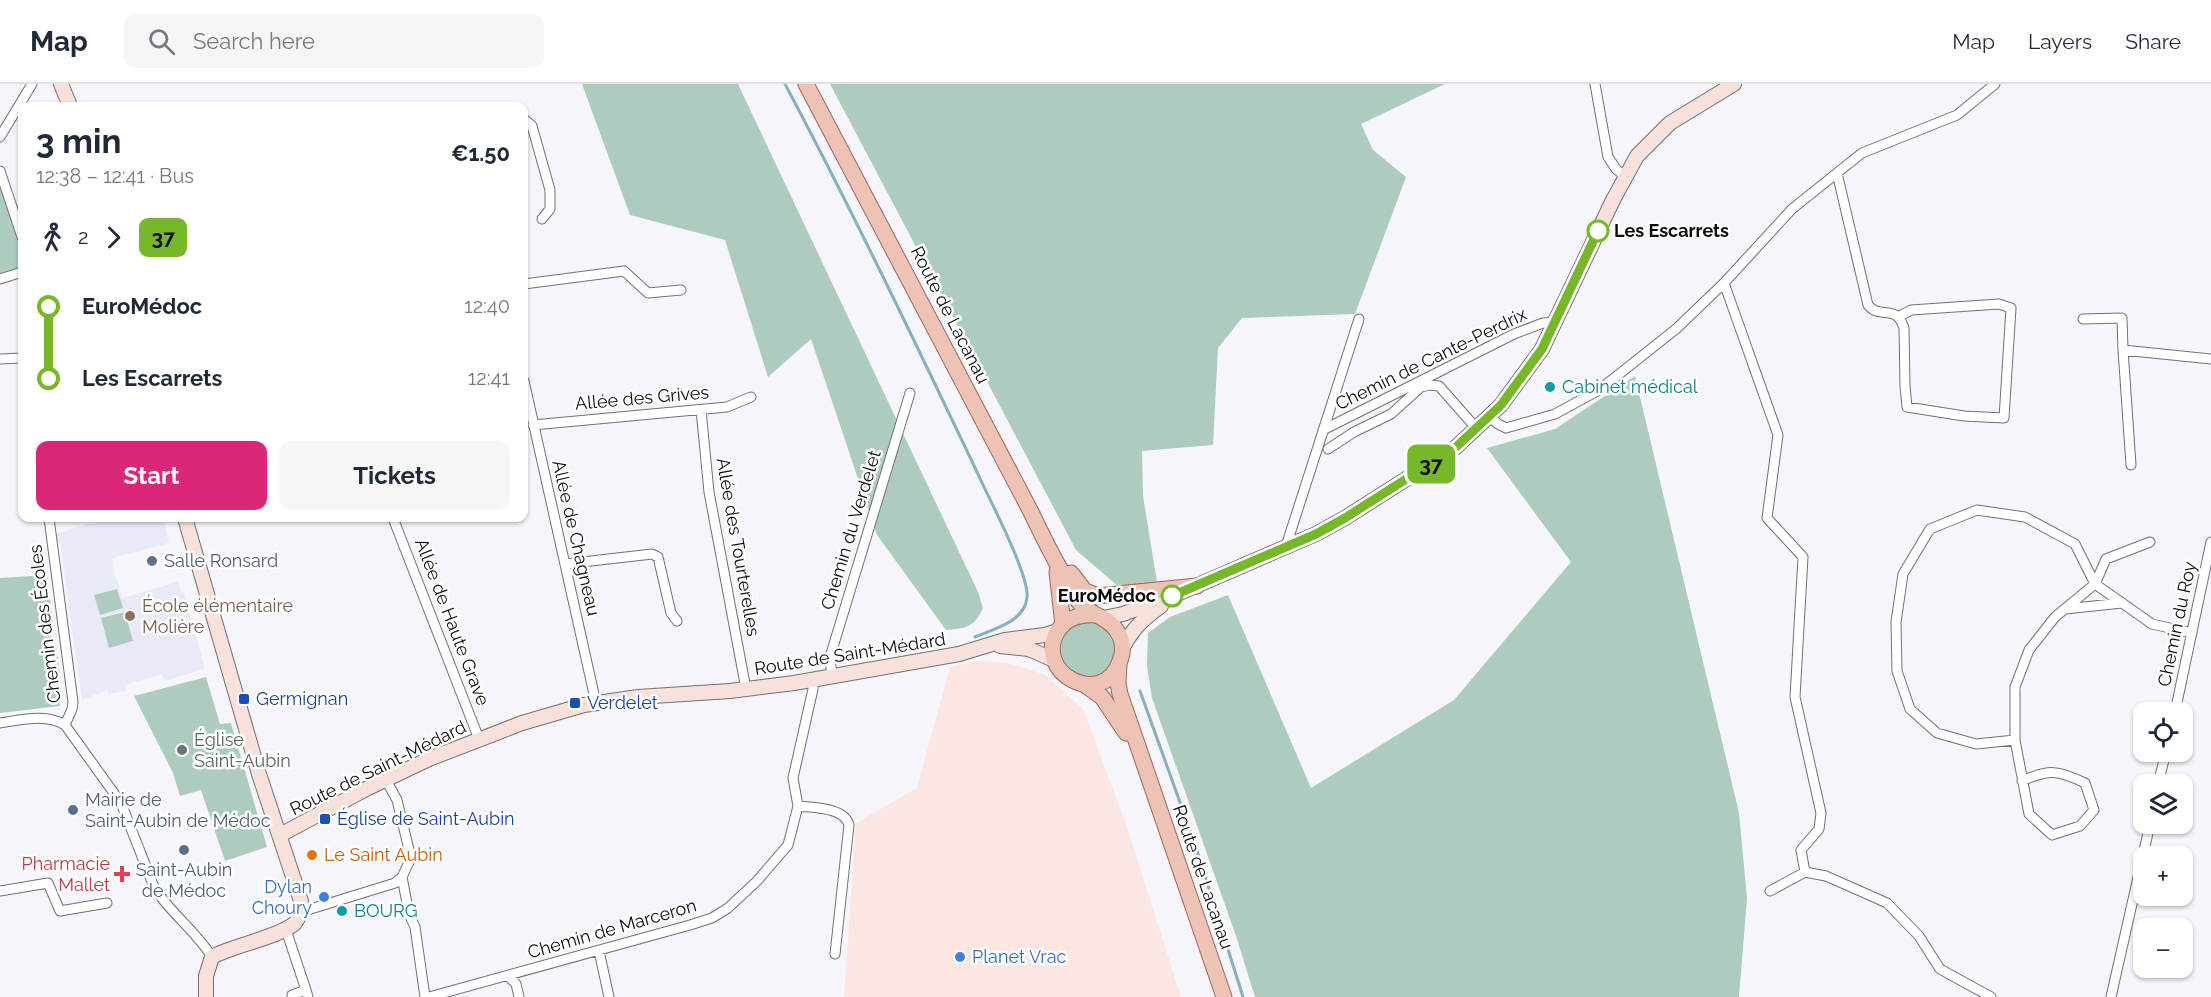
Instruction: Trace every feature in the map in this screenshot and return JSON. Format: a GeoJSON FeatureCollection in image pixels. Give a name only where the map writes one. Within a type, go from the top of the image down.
{"type":"FeatureCollection","features":[{"type":"Feature","properties":{"kind":"main road","name":"Route de Lacanau"},"geometry":{"type":"LineString","coordinates":[[806,84],[1057,566],[1077,601],[1085,609],[1115,628],[1123,646],[1119,665],[1120,694],[1224,997]]}},
{"type":"Feature","properties":{"kind":"main road"},"geometry":{"type":"LineString","coordinates":[[1017,486],[1052,537],[1078,584],[1091,595],[1106,596],[1197,586]]}},
{"type":"Feature","properties":{"kind":"main road","name":"Route de Lacanau"},"geometry":{"type":"LineString","coordinates":[[1057,566],[1061,628],[1053,645],[1054,660],[1062,673],[1070,680],[1085,685],[1102,697],[1112,709],[1145,770]]}},
{"type":"Feature","properties":{"kind":"main road"},"geometry":{"type":"LineString","coordinates":[[1061,628],[1078,616],[1099,617]]}},
{"type":"Feature","properties":{"kind":"main road"},"geometry":{"type":"LineString","coordinates":[[1085,685],[1106,680],[1119,665]]}},
{"type":"Feature","properties":{"kind":"street"},"geometry":{"type":"LineString","coordinates":[[21,102],[32,84]]}},
{"type":"Feature","properties":{"kind":"street"},"geometry":{"type":"LineString","coordinates":[[61,84],[68,102]]}},
{"type":"Feature","properties":{"kind":"street"},"geometry":{"type":"LineString","coordinates":[[1595,84],[1608,157],[1616,169],[1626,177]]}},
{"type":"Feature","properties":{"kind":"street"},"geometry":{"type":"LineString","coordinates":[[1099,617],[1123,614],[1175,596],[1289,546],[1345,518],[1455,448],[1501,405],[1542,349],[1612,202],[1637,156],[1661,129],[1734,84]]}},
{"type":"Feature","properties":{"kind":"street"},"geometry":{"type":"LineString","coordinates":[[1490,417],[1506,428],[1555,414],[1599,390],[1676,329],[1724,283],[1792,209],[1862,153],[1957,115],[1995,84]]}},
{"type":"Feature","properties":{"kind":"street"},"geometry":{"type":"LineString","coordinates":[[0,137],[18,107]]}},
{"type":"Feature","properties":{"kind":"street"},"geometry":{"type":"LineString","coordinates":[[528,122],[532,126],[550,190],[550,209],[542,219]]}},
{"type":"Feature","properties":{"kind":"street"},"geometry":{"type":"LineString","coordinates":[[0,171],[18,225]]}},
{"type":"Feature","properties":{"kind":"street"},"geometry":{"type":"LineString","coordinates":[[1838,173],[1868,305],[1878,313],[1890,312],[1898,317],[1904,328],[1907,407],[1964,416],[2004,418],[2011,308],[1999,304],[1911,310],[1898,317]]}},
{"type":"Feature","properties":{"kind":"street"},"geometry":{"type":"LineString","coordinates":[[528,283],[624,271],[648,293],[681,290]]}},
{"type":"Feature","properties":{"kind":"street"},"geometry":{"type":"LineString","coordinates":[[0,279],[18,273]]}},
{"type":"Feature","properties":{"kind":"street"},"geometry":{"type":"LineString","coordinates":[[1724,283],[1778,435],[1767,518],[1803,557],[1795,697],[1821,813],[1820,829],[1800,850],[1805,872]]}},
{"type":"Feature","properties":{"kind":"street"},"geometry":{"type":"LineString","coordinates":[[2083,319],[2122,318],[2132,465]]}},
{"type":"Feature","properties":{"kind":"street"},"geometry":{"type":"LineString","coordinates":[[1289,546],[1288,540],[1359,319]]}},
{"type":"Feature","properties":{"kind":"street","name":"Chemin de Cante-Perdrix"},"geometry":{"type":"LineString","coordinates":[[1323,430],[1514,334],[1543,323],[1556,322]]}},
{"type":"Feature","properties":{"kind":"street"},"geometry":{"type":"LineString","coordinates":[[2123,350],[2211,359]]}},
{"type":"Feature","properties":{"kind":"street"},"geometry":{"type":"LineString","coordinates":[[0,359],[18,358]]}},
{"type":"Feature","properties":{"kind":"street"},"geometry":{"type":"LineString","coordinates":[[1328,448],[1391,414],[1421,387],[1431,385],[1439,386],[1476,429]]}},
{"type":"Feature","properties":{"kind":"street","name":"Chemin du Verdelet"},"geometry":{"type":"LineString","coordinates":[[832,677],[830,657],[910,393]]}},
{"type":"Feature","properties":{"kind":"street","name":"Allée des Grives"},"geometry":{"type":"LineString","coordinates":[[533,425],[727,407],[751,397]]}},
{"type":"Feature","properties":{"kind":"street","name":"Allée de Chagneau"},"geometry":{"type":"LineString","coordinates":[[528,401],[596,703]]}},
{"type":"Feature","properties":{"kind":"street","name":"Allée des Tourterelles"},"geometry":{"type":"LineString","coordinates":[[701,410],[709,492],[746,689]]}},
{"type":"Feature","properties":{"kind":"street"},"geometry":{"type":"LineString","coordinates":[[2015,740],[1976,744],[1937,733],[1910,709],[1897,671],[1896,622],[1903,574],[1930,529],[1977,510],[2025,518],[2075,544],[2096,584],[2152,624],[2192,633]]}},
{"type":"Feature","properties":{"kind":"street","name":"Chemin des Écoles"},"geometry":{"type":"LineString","coordinates":[[50,522],[73,702],[64,725]]}},
{"type":"Feature","properties":{"kind":"street"},"geometry":{"type":"LineString","coordinates":[[186,522],[259,774],[280,835]]}},
{"type":"Feature","properties":{"kind":"street","name":"Allée de Haute Grave"},"geometry":{"type":"LineString","coordinates":[[395,522],[479,739]]}},
{"type":"Feature","properties":{"kind":"street"},"geometry":{"type":"LineString","coordinates":[[2022,782],[2043,772],[2065,774],[2085,783],[2094,810],[2080,826],[2052,835],[2029,814],[2022,782],[2015,740],[2016,687],[2029,650],[2055,617],[2096,584],[2106,559],[2150,542]]}},
{"type":"Feature","properties":{"kind":"street","name":"Chemin du Roy"},"geometry":{"type":"LineString","coordinates":[[2177,702],[2211,542]]}},
{"type":"Feature","properties":{"kind":"street"},"geometry":{"type":"LineString","coordinates":[[565,564],[652,554],[658,557],[671,613],[678,621]]}},
{"type":"Feature","properties":{"kind":"street"},"geometry":{"type":"LineString","coordinates":[[1123,646],[1132,630],[1143,618],[1175,596]]}},
{"type":"Feature","properties":{"kind":"street"},"geometry":{"type":"LineString","coordinates":[[2065,609],[2122,603]]}},
{"type":"Feature","properties":{"kind":"street","name":"Route de Saint-Médard"},"geometry":{"type":"LineString","coordinates":[[301,912],[301,902],[280,835],[386,780],[479,739],[522,723],[596,703],[638,697],[746,689],[832,677],[959,654],[1005,640],[1045,635],[1061,628]]}},
{"type":"Feature","properties":{"kind":"street","name":"Route de Saint-Médard"},"geometry":{"type":"LineString","coordinates":[[989,645],[1029,649],[1054,660]]}},
{"type":"Feature","properties":{"kind":"street","name":"Chemin de Marceron"},"geometry":{"type":"LineString","coordinates":[[427,997],[690,925],[712,918],[728,908],[757,881],[788,845],[798,806],[794,778],[813,680]]}},
{"type":"Feature","properties":{"kind":"street"},"geometry":{"type":"LineString","coordinates":[[0,723],[42,718],[57,720],[64,725],[120,803],[154,887],[161,898],[198,937],[212,957]]}},
{"type":"Feature","properties":{"kind":"street"},"geometry":{"type":"LineString","coordinates":[[206,997],[206,975],[212,957],[224,950],[286,930],[296,923],[301,912],[395,883],[402,878],[411,858],[397,800],[386,780]]}},
{"type":"Feature","properties":{"kind":"street"},"geometry":{"type":"LineString","coordinates":[[798,806],[834,812],[842,815],[849,825],[835,954]]}},
{"type":"Feature","properties":{"kind":"street"},"geometry":{"type":"LineString","coordinates":[[2111,997],[2148,834]]}},
{"type":"Feature","properties":{"kind":"street"},"geometry":{"type":"LineString","coordinates":[[1770,891],[1805,872],[1826,876],[1887,903],[1919,936],[1940,969],[1991,997]]}},
{"type":"Feature","properties":{"kind":"street"},"geometry":{"type":"LineString","coordinates":[[402,878],[409,914],[415,927],[427,997]]}},
{"type":"Feature","properties":{"kind":"street"},"geometry":{"type":"LineString","coordinates":[[0,891],[48,883],[60,911],[107,903]]}},
{"type":"Feature","properties":{"kind":"street"},"geometry":{"type":"LineString","coordinates":[[286,930],[307,994],[292,995],[293,997]]}},
{"type":"Feature","properties":{"kind":"street"},"geometry":{"type":"LineString","coordinates":[[599,951],[609,997]]}},
{"type":"Feature","properties":{"kind":"street"},"geometry":{"type":"LineString","coordinates":[[508,976],[516,984],[519,997]]}},
{"type":"Feature","properties":{"kind":"shaded area","name":"École élémentaire Molière"},"geometry":{"type":"Polygon","coordinates":[[[96,522],[164,522],[169,543],[112,558],[114,576],[116,576],[122,598],[178,582],[181,592],[184,592],[205,669],[164,681],[162,674],[125,685],[125,691],[109,694],[107,690],[82,700],[60,542],[57,542],[56,534],[91,523],[92,525],[96,522]]]}},
{"type":"Feature","properties":{"kind":"shaded area"},"geometry":{"type":"Polygon","coordinates":[[[978,661],[1008,663],[1045,675],[1083,709],[1126,824],[1181,997],[844,997],[856,823],[917,788],[950,667],[978,661]]]}},
{"type":"Feature","properties":{"kind":"green space"},"geometry":{"type":"Polygon","coordinates":[[[582,84],[738,84],[978,592],[983,608],[980,615],[969,626],[946,630],[877,535],[811,339],[768,377],[725,240],[630,215],[582,84]]]}},
{"type":"Feature","properties":{"kind":"green space"},"geometry":{"type":"Polygon","coordinates":[[[830,84],[1445,84],[1361,124],[1373,150],[1406,177],[1355,314],[1242,318],[1218,348],[1213,445],[1142,451],[1143,496],[1157,582],[1119,587],[1076,550],[830,84]]]}},
{"type":"Feature","properties":{"kind":"green space"},"geometry":{"type":"Polygon","coordinates":[[[0,188],[18,239],[18,270],[0,275],[0,188]]]}},
{"type":"Feature","properties":{"kind":"green space"},"geometry":{"type":"Polygon","coordinates":[[[1635,376],[1739,813],[1747,898],[1739,997],[1255,997],[1236,936],[1152,698],[1147,666],[1148,633],[1170,617],[1228,595],[1311,788],[1454,700],[1571,562],[1487,448],[1555,429],[1635,376]]]}},
{"type":"Feature","properties":{"kind":"green space"},"geometry":{"type":"Polygon","coordinates":[[[47,575],[54,629],[50,630],[52,645],[56,645],[61,683],[57,684],[60,706],[0,713],[0,578],[47,575]]]}},
{"type":"Feature","properties":{"kind":"green space"},"geometry":{"type":"Polygon","coordinates":[[[117,589],[123,608],[100,615],[94,595],[117,589]]]}},
{"type":"Feature","properties":{"kind":"green space"},"geometry":{"type":"Polygon","coordinates":[[[125,612],[133,641],[109,648],[101,618],[125,612]]]}},
{"type":"Feature","properties":{"kind":"green space"},"geometry":{"type":"Polygon","coordinates":[[[1082,622],[1094,622],[1104,626],[1112,634],[1116,650],[1112,666],[1104,674],[1094,678],[1082,678],[1072,674],[1064,666],[1060,656],[1060,644],[1064,634],[1072,626],[1082,622]]]}},
{"type":"Feature","properties":{"kind":"green space"},"geometry":{"type":"Polygon","coordinates":[[[206,677],[220,724],[231,723],[267,847],[225,861],[201,790],[180,796],[173,773],[134,696],[206,677]]]}},
{"type":"Feature","properties":{"kind":"waterway"},"geometry":{"type":"LineString","coordinates":[[785,84],[907,326],[1022,572],[1027,598],[1020,613],[1007,624],[975,637]]}},
{"type":"Feature","properties":{"kind":"waterway"},"geometry":{"type":"LineString","coordinates":[[1140,691],[1195,844],[1243,997]]}},
{"type":"Feature","properties":{"kind":"bus line","name":"37"},"geometry":{"type":"LineString","coordinates":[[1172,596],[1316,534],[1455,448],[1501,405],[1542,349],[1598,231]]}},
{"type":"Feature","properties":{"kind":"place","name":"Les Escarrets"},"geometry":{"type":"Point","coordinates":[1598,231]}},
{"type":"Feature","properties":{"kind":"place","name":"Cabinet médical"},"geometry":{"type":"Point","coordinates":[1550,387]}},
{"type":"Feature","properties":{"kind":"place","name":"Salle Ronsard"},"geometry":{"type":"Point","coordinates":[152,561]}},
{"type":"Feature","properties":{"kind":"place","name":"EuroMédoc"},"geometry":{"type":"Point","coordinates":[1172,596]}},
{"type":"Feature","properties":{"kind":"place","name":"École élémentaire Molière"},"geometry":{"type":"Point","coordinates":[130,616]}},
{"type":"Feature","properties":{"kind":"place","name":"Germignan"},"geometry":{"type":"Point","coordinates":[244,699]}},
{"type":"Feature","properties":{"kind":"place","name":"Verdelet"},"geometry":{"type":"Point","coordinates":[575,703]}},
{"type":"Feature","properties":{"kind":"place","name":"Église Saint-Aubin"},"geometry":{"type":"Point","coordinates":[182,750]}},
{"type":"Feature","properties":{"kind":"place","name":"Mairie de Saint-Aubin de Médoc"},"geometry":{"type":"Point","coordinates":[73,810]}},
{"type":"Feature","properties":{"kind":"place","name":"Église de Saint-Aubin"},"geometry":{"type":"Point","coordinates":[325,819]}},
{"type":"Feature","properties":{"kind":"place","name":"Saint-Aubin de Médoc"},"geometry":{"type":"Point","coordinates":[184,850]}},
{"type":"Feature","properties":{"kind":"place","name":"Le Saint Aubin"},"geometry":{"type":"Point","coordinates":[312,855]}},
{"type":"Feature","properties":{"kind":"place","name":"Pharmacie Mallet"},"geometry":{"type":"Point","coordinates":[122,874]}},
{"type":"Feature","properties":{"kind":"place","name":"Dylan Choury"},"geometry":{"type":"Point","coordinates":[324,897]}},
{"type":"Feature","properties":{"kind":"place","name":"BOURG"},"geometry":{"type":"Point","coordinates":[342,911]}},
{"type":"Feature","properties":{"kind":"place","name":"Planet Vrac"},"geometry":{"type":"Point","coordinates":[960,957]}}]}
